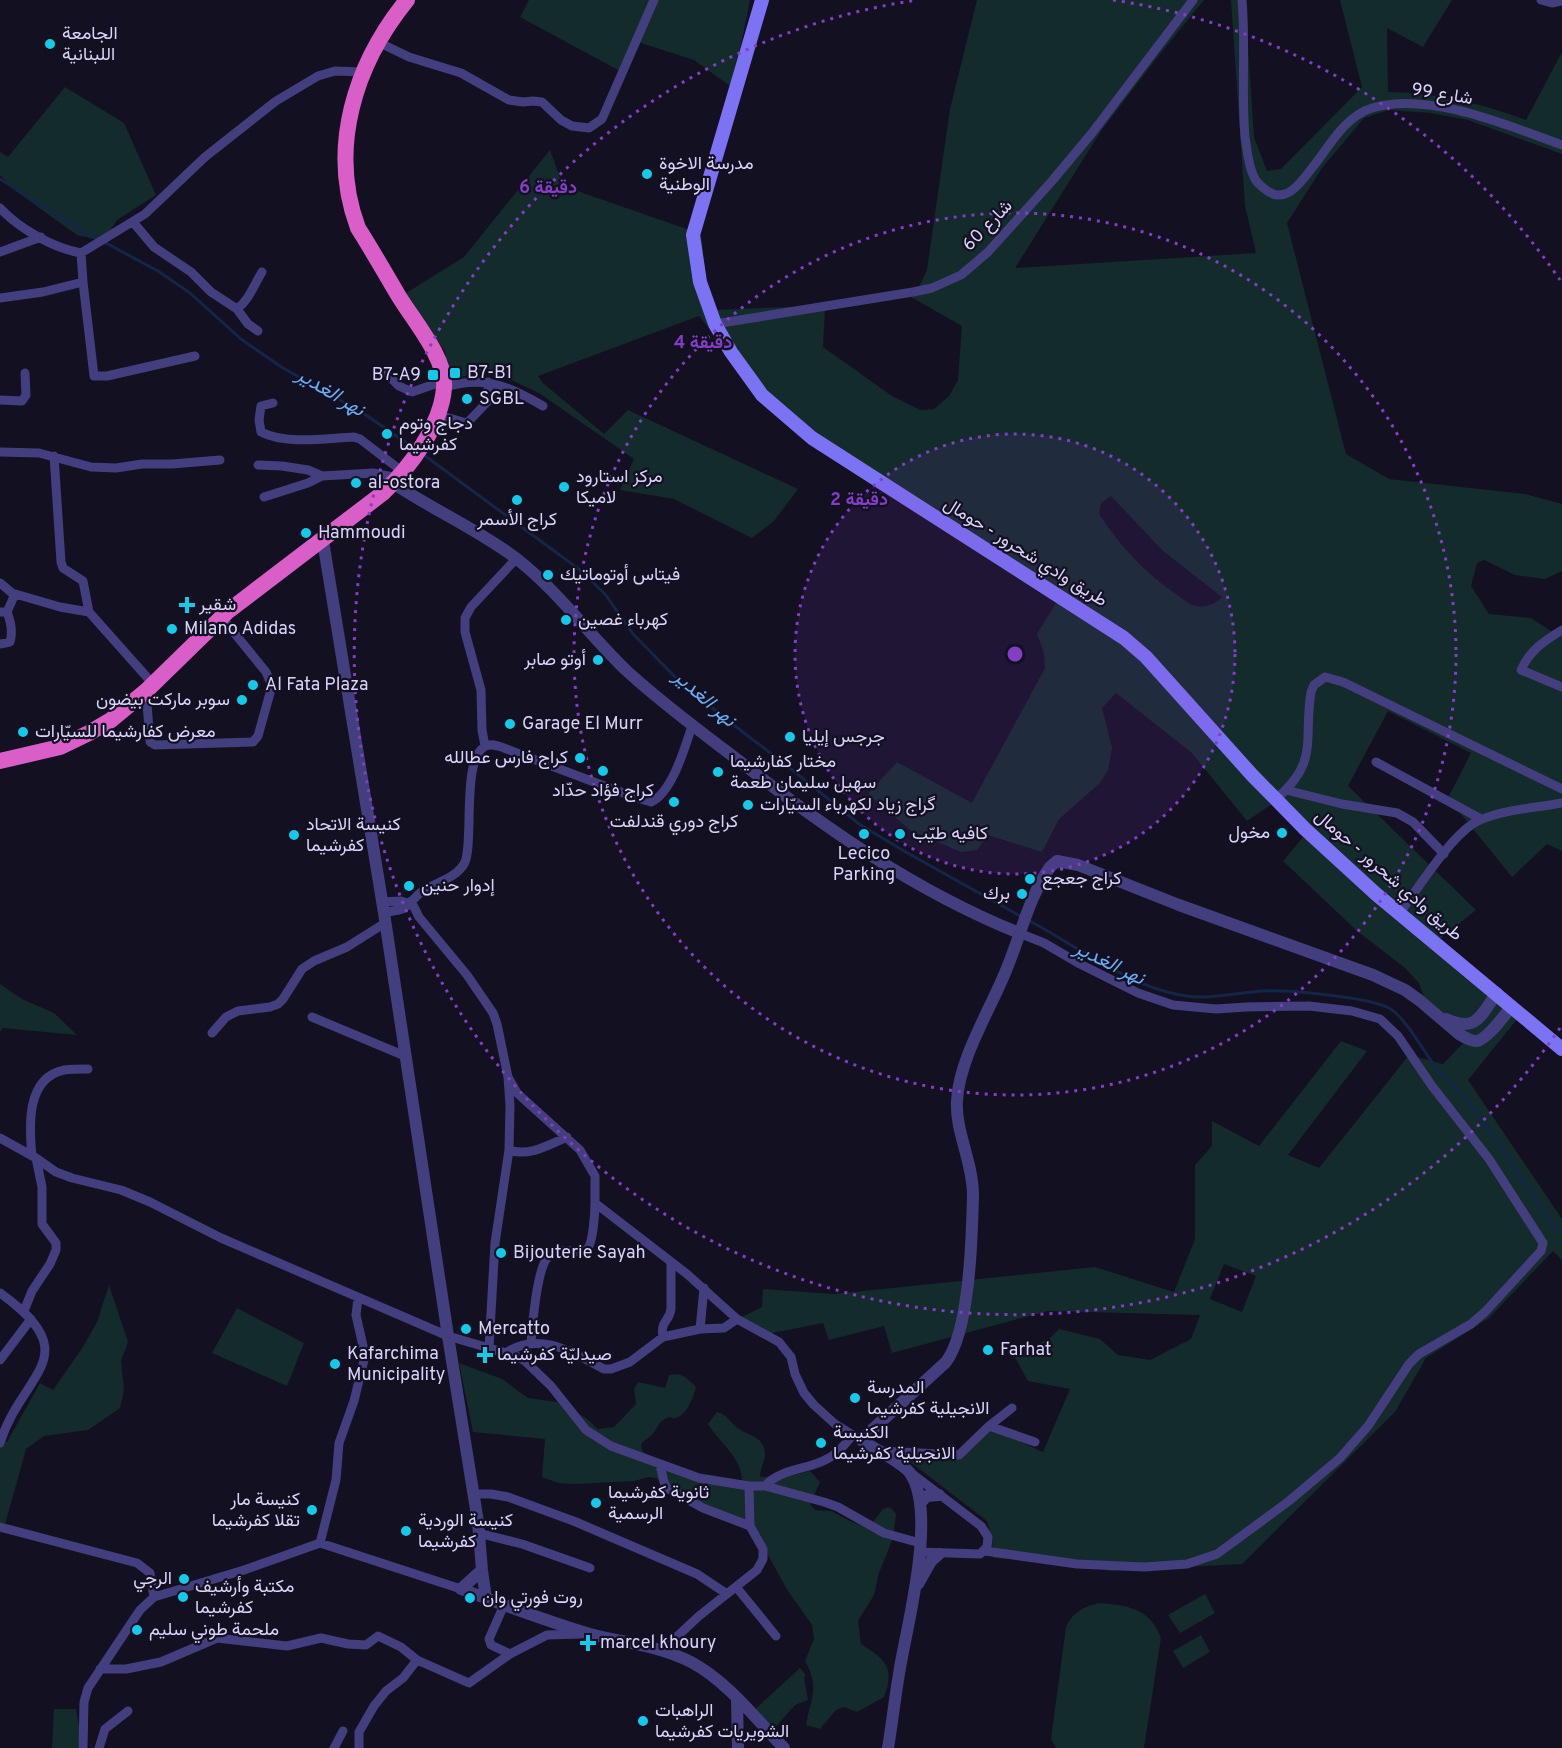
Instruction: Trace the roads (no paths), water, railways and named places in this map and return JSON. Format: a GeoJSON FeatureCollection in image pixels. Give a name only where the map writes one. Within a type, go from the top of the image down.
{"type":"FeatureCollection","features":[{"type":"Feature","properties":{"kind":"highway"},"geometry":{"type":"LineString","coordinates":[[0,761],[60,747],[111,720],[150,688],[222,618],[323,541],[398,478],[437,419],[444,381],[438,360],[358,228],[346,179],[346,142],[352,103],[363,72],[378,42],[407,0]]}},
{"type":"Feature","properties":{"kind":"main road","name":"طريق وادي شحرور - حومال"},"geometry":{"type":"LineString","coordinates":[[762,0],[693,235],[698,274],[715,324],[750,380],[785,417],[836,455],[1124,638],[1146,657],[1281,795],[1340,862],[1399,914],[1560,1044]]}},
{"type":"Feature","properties":{"kind":"street"},"geometry":{"type":"LineString","coordinates":[[378,42],[409,57],[461,73],[509,100],[542,102],[561,120],[572,126],[590,128],[602,119],[654,0]]}},
{"type":"Feature","properties":{"kind":"street","name":"شارع 60"},"geometry":{"type":"LineString","coordinates":[[715,324],[913,292],[932,288],[960,275],[988,252],[1052,181],[1092,133],[1193,0]]}},
{"type":"Feature","properties":{"kind":"street","name":"شارع 99"},"geometry":{"type":"LineString","coordinates":[[1242,0],[1243,116],[1249,161],[1254,177],[1278,196],[1287,194],[1297,185],[1351,119],[1373,108],[1402,105],[1435,106],[1494,121],[1562,145]]}},
{"type":"Feature","properties":{"kind":"street"},"geometry":{"type":"LineString","coordinates":[[1541,0],[1552,3],[1562,1]]}},
{"type":"Feature","properties":{"kind":"street"},"geometry":{"type":"LineString","coordinates":[[0,208],[12,220],[51,244],[81,253],[133,222],[213,150],[276,101],[318,76],[335,71],[363,72]]}},
{"type":"Feature","properties":{"kind":"street"},"geometry":{"type":"LineString","coordinates":[[133,222],[154,247],[179,262],[211,292],[237,309],[248,324],[258,331]]}},
{"type":"Feature","properties":{"kind":"street"},"geometry":{"type":"LineString","coordinates":[[0,252],[41,237]]}},
{"type":"Feature","properties":{"kind":"street"},"geometry":{"type":"LineString","coordinates":[[81,253],[94,376],[107,376],[195,356]]}},
{"type":"Feature","properties":{"kind":"street"},"geometry":{"type":"LineString","coordinates":[[237,309],[249,298],[262,272]]}},
{"type":"Feature","properties":{"kind":"street"},"geometry":{"type":"LineString","coordinates":[[0,298],[43,292],[83,282]]}},
{"type":"Feature","properties":{"kind":"street"},"geometry":{"type":"LineString","coordinates":[[0,400],[22,401],[26,395],[25,373]]}},
{"type":"Feature","properties":{"kind":"street"},"geometry":{"type":"LineString","coordinates":[[387,374],[399,386],[412,392],[444,381],[488,382],[510,388],[543,406]]}},
{"type":"Feature","properties":{"kind":"street"},"geometry":{"type":"LineString","coordinates":[[437,419],[467,423],[492,397],[488,390],[488,382]]}},
{"type":"Feature","properties":{"kind":"street"},"geometry":{"type":"LineString","coordinates":[[0,1138],[56,1172],[72,1178],[107,1185],[150,1202],[221,1238],[358,1298],[448,1336],[507,1352],[525,1361],[540,1374],[585,1430],[611,1446],[699,1478],[749,1486],[765,1486],[838,1507],[884,1533],[939,1554],[976,1554],[985,1551],[1077,1564],[1144,1567],[1187,1564],[1217,1554],[1282,1507],[1347,1451],[1368,1426],[1409,1364],[1419,1354],[1471,1324],[1541,1251],[1543,1243],[1489,1160],[1432,1086],[1398,1036],[1380,1019],[1352,1011],[1310,1006],[1246,1006],[1216,1009],[1173,1005],[1127,988],[1044,943],[1021,927],[975,915],[939,896],[862,851],[794,803],[693,726],[627,671],[547,587],[516,559],[398,478],[368,443],[354,437],[272,438],[261,432],[259,420],[261,406],[273,403]]}},
{"type":"Feature","properties":{"kind":"street"},"geometry":{"type":"LineString","coordinates":[[0,452],[39,453],[82,465],[116,468],[142,464],[220,460]]}},
{"type":"Feature","properties":{"kind":"street"},"geometry":{"type":"LineString","coordinates":[[54,456],[63,568],[83,581],[89,612],[150,688],[150,742],[154,745],[253,742],[258,736],[272,686],[266,672],[222,618]]}},
{"type":"Feature","properties":{"kind":"street"},"geometry":{"type":"LineString","coordinates":[[258,465],[308,470],[321,476]]}},
{"type":"Feature","properties":{"kind":"street"},"geometry":{"type":"LineString","coordinates":[[264,497],[308,483],[321,476],[373,473],[398,478]]}},
{"type":"Feature","properties":{"kind":"street"},"geometry":{"type":"LineString","coordinates":[[323,541],[384,912],[473,1494],[486,1599]]}},
{"type":"Feature","properties":{"kind":"street"},"geometry":{"type":"LineString","coordinates":[[485,746],[481,690],[465,632],[465,618],[471,607],[516,559]]}},
{"type":"Feature","properties":{"kind":"street"},"geometry":{"type":"LineString","coordinates":[[0,583],[15,594],[60,607],[89,612]]}},
{"type":"Feature","properties":{"kind":"street"},"geometry":{"type":"LineString","coordinates":[[0,644],[10,642],[12,636],[10,621],[3,612],[15,594]]}},
{"type":"Feature","properties":{"kind":"street"},"geometry":{"type":"LineString","coordinates":[[1562,630],[1533,650],[1521,670],[1562,687]]}},
{"type":"Feature","properties":{"kind":"street"},"geometry":{"type":"LineString","coordinates":[[1444,854],[1413,822],[1396,813],[1281,795],[1305,762],[1311,692],[1314,685],[1325,677],[1352,686],[1562,789]]}},
{"type":"Feature","properties":{"kind":"street"},"geometry":{"type":"LineString","coordinates":[[212,1033],[226,1017],[238,1011],[278,1004],[284,999],[302,969],[348,946],[384,912],[403,909],[429,888],[454,874],[465,862],[468,850],[468,811],[473,772],[480,752],[485,746],[493,745],[504,748],[651,802],[658,798],[668,786],[693,726]]}},
{"type":"Feature","properties":{"kind":"street"},"geometry":{"type":"LineString","coordinates":[[1376,762],[1481,819]]}},
{"type":"Feature","properties":{"kind":"street"},"geometry":{"type":"LineString","coordinates":[[1399,914],[1462,832],[1481,819],[1562,803]]}},
{"type":"Feature","properties":{"kind":"street"},"geometry":{"type":"LineString","coordinates":[[765,1486],[777,1476],[825,1460],[835,1454],[946,1362],[955,1348],[967,1286],[973,1195],[973,1180],[957,1113],[958,1088],[964,1066],[1005,975],[1030,905],[1048,870],[1057,861],[1070,862],[1267,938],[1373,975],[1404,990],[1469,1040],[1478,1041],[1512,1006]]}},
{"type":"Feature","properties":{"kind":"street"},"geometry":{"type":"LineString","coordinates":[[410,902],[419,917],[467,975],[493,1013],[508,1077],[509,1150],[495,1243],[489,1348]]}},
{"type":"Feature","properties":{"kind":"street"},"geometry":{"type":"LineString","coordinates":[[1435,1014],[1455,1023],[1471,1025],[1497,993]]}},
{"type":"Feature","properties":{"kind":"street"},"geometry":{"type":"LineString","coordinates":[[312,1017],[405,1056]]}},
{"type":"Feature","properties":{"kind":"street"},"geometry":{"type":"LineString","coordinates":[[24,1311],[32,1291],[50,1264],[56,1250],[56,1243],[42,1224],[42,1187],[34,1157],[30,1124],[36,1093],[51,1076],[63,1070],[88,1069]]}},
{"type":"Feature","properties":{"kind":"street"},"geometry":{"type":"LineString","coordinates":[[508,1077],[518,1093],[580,1150],[595,1176],[595,1203],[589,1246],[582,1251],[562,1249],[549,1256],[542,1268],[533,1314],[531,1343]]}},
{"type":"Feature","properties":{"kind":"street"},"geometry":{"type":"LineString","coordinates":[[509,1150],[518,1153],[530,1152],[567,1137]]}},
{"type":"Feature","properties":{"kind":"street"},"geometry":{"type":"LineString","coordinates":[[595,1203],[704,1288],[737,1318],[779,1342],[791,1358],[795,1374],[804,1393],[814,1405],[835,1424],[910,1472],[984,1529],[988,1542],[985,1551]]}},
{"type":"Feature","properties":{"kind":"street"},"geometry":{"type":"LineString","coordinates":[[663,1337],[662,1325],[671,1309],[671,1263]]}},
{"type":"Feature","properties":{"kind":"street"},"geometry":{"type":"LineString","coordinates":[[700,1329],[704,1288]]}},
{"type":"Feature","properties":{"kind":"street"},"geometry":{"type":"LineString","coordinates":[[0,1293],[31,1319],[41,1333],[47,1351],[43,1364],[0,1443]]}},
{"type":"Feature","properties":{"kind":"street"},"geometry":{"type":"LineString","coordinates":[[320,1543],[336,1480],[339,1443],[354,1401],[364,1355],[356,1315],[358,1298]]}},
{"type":"Feature","properties":{"kind":"street"},"geometry":{"type":"LineString","coordinates":[[507,1352],[531,1343],[548,1343],[565,1348],[604,1369],[611,1369],[630,1362],[663,1337],[700,1329],[724,1328],[737,1318]]}},
{"type":"Feature","properties":{"kind":"street"},"geometry":{"type":"LineString","coordinates":[[0,1360],[31,1319]]}},
{"type":"Feature","properties":{"kind":"street"},"geometry":{"type":"LineString","coordinates":[[878,1451],[959,1455],[988,1426],[1012,1408]]}},
{"type":"Feature","properties":{"kind":"street"},"geometry":{"type":"LineString","coordinates":[[988,1426],[1035,1442]]}},
{"type":"Feature","properties":{"kind":"street"},"geometry":{"type":"LineString","coordinates":[[660,1465],[667,1488],[704,1508],[750,1526]]}},
{"type":"Feature","properties":{"kind":"street"},"geometry":{"type":"LineString","coordinates":[[888,1748],[900,1666],[916,1587],[920,1548],[921,1502],[910,1472]]}},
{"type":"Feature","properties":{"kind":"street"},"geometry":{"type":"LineString","coordinates":[[667,1651],[670,1643],[757,1570],[763,1559],[764,1549],[750,1526],[749,1486]]}},
{"type":"Feature","properties":{"kind":"street"},"geometry":{"type":"LineString","coordinates":[[473,1494],[508,1497],[576,1522],[697,1574],[727,1594]]}},
{"type":"Feature","properties":{"kind":"street"},"geometry":{"type":"LineString","coordinates":[[921,1502],[927,1496],[939,1495]]}},
{"type":"Feature","properties":{"kind":"street"},"geometry":{"type":"LineString","coordinates":[[0,1527],[137,1563],[150,1573],[154,1597]]}},
{"type":"Feature","properties":{"kind":"street"},"geometry":{"type":"LineString","coordinates":[[478,1533],[522,1544],[590,1568]]}},
{"type":"Feature","properties":{"kind":"street"},"geometry":{"type":"LineString","coordinates":[[83,1748],[85,1695],[92,1680],[140,1610],[154,1597],[244,1570],[320,1543],[461,1589],[547,1621],[667,1651],[708,1673],[784,1748]]}},
{"type":"Feature","properties":{"kind":"street"},"geometry":{"type":"LineString","coordinates":[[916,1587],[931,1561],[939,1554]]}},
{"type":"Feature","properties":{"kind":"street"},"geometry":{"type":"LineString","coordinates":[[461,1589],[482,1570]]}},
{"type":"Feature","properties":{"kind":"street"},"geometry":{"type":"LineString","coordinates":[[737,1588],[776,1636]]}},
{"type":"Feature","properties":{"kind":"street"},"geometry":{"type":"LineString","coordinates":[[504,1605],[489,1639],[491,1645],[510,1654]]}},
{"type":"Feature","properties":{"kind":"street"},"geometry":{"type":"LineString","coordinates":[[100,1669],[126,1669],[161,1662],[217,1638],[287,1646],[321,1638],[366,1645],[378,1636],[401,1647],[417,1660],[470,1683],[510,1654],[547,1635],[593,1634]]}},
{"type":"Feature","properties":{"kind":"street"},"geometry":{"type":"LineString","coordinates":[[359,1748],[359,1732],[374,1706],[386,1691],[403,1678],[417,1660]]}},
{"type":"Feature","properties":{"kind":"street"},"geometry":{"type":"LineString","coordinates":[[737,1700],[738,1748]]}},
{"type":"Feature","properties":{"kind":"street"},"geometry":{"type":"LineString","coordinates":[[99,1748],[105,1729],[128,1711]]}},
{"type":"Feature","properties":{"kind":"street"},"geometry":{"type":"LineString","coordinates":[[334,1748],[343,1731]]}},
{"type":"Feature","properties":{"kind":"waterway","name":"نهر الغدير"},"geometry":{"type":"LineString","coordinates":[[0,179],[78,228],[158,271],[190,293],[241,339],[261,353],[363,413],[414,448]]}},
{"type":"Feature","properties":{"kind":"waterway","name":"نهر الغدير"},"geometry":{"type":"LineString","coordinates":[[424,455],[580,570],[605,594],[633,634],[679,681],[859,824],[1022,917]]}},
{"type":"Feature","properties":{"kind":"waterway","name":"نهر الغدير"},"geometry":{"type":"LineString","coordinates":[[1028,920],[1111,968],[1155,988],[1178,995],[1200,997],[1264,991],[1291,992],[1347,998],[1389,1008],[1401,1018],[1437,1069],[1462,1094],[1562,1235]]}},
{"type":"Feature","properties":{"kind":"place","name":"الجامعة اللبنانية"},"geometry":{"type":"Point","coordinates":[50,44]}},
{"type":"Feature","properties":{"kind":"place","name":"مدرسة الاخوة الوطنية"},"geometry":{"type":"Point","coordinates":[647,174]}},
{"type":"Feature","properties":{"kind":"place","name":"B7-B1"},"geometry":{"type":"Point","coordinates":[455,373]}},
{"type":"Feature","properties":{"kind":"place","name":"B7-A9"},"geometry":{"type":"Point","coordinates":[433,375]}},
{"type":"Feature","properties":{"kind":"place","name":"SGBL"},"geometry":{"type":"Point","coordinates":[467,399]}},
{"type":"Feature","properties":{"kind":"place","name":"دجاج وتوم كفرشيما"},"geometry":{"type":"Point","coordinates":[387,434]}},
{"type":"Feature","properties":{"kind":"place","name":"al-ostora"},"geometry":{"type":"Point","coordinates":[356,483]}},
{"type":"Feature","properties":{"kind":"place","name":"مركز استارود لاميكا"},"geometry":{"type":"Point","coordinates":[564,487]}},
{"type":"Feature","properties":{"kind":"place","name":"كراج الأسمر"},"geometry":{"type":"Point","coordinates":[517,500]}},
{"type":"Feature","properties":{"kind":"place","name":"Hammoudi"},"geometry":{"type":"Point","coordinates":[306,533]}},
{"type":"Feature","properties":{"kind":"place","name":"فيتاس أوتوماتيك"},"geometry":{"type":"Point","coordinates":[548,575]}},
{"type":"Feature","properties":{"kind":"place","name":"شقير"},"geometry":{"type":"Point","coordinates":[187,605]}},
{"type":"Feature","properties":{"kind":"place","name":"كهرباء غصين"},"geometry":{"type":"Point","coordinates":[566,620]}},
{"type":"Feature","properties":{"kind":"place","name":"Milano Adidas"},"geometry":{"type":"Point","coordinates":[172,629]}},
{"type":"Feature","properties":{"kind":"place","name":"أوتو صابر"},"geometry":{"type":"Point","coordinates":[598,660]}},
{"type":"Feature","properties":{"kind":"place","name":"Al Fata Plaza"},"geometry":{"type":"Point","coordinates":[253,685]}},
{"type":"Feature","properties":{"kind":"place","name":"سوبر ماركت بيضون"},"geometry":{"type":"Point","coordinates":[242,700]}},
{"type":"Feature","properties":{"kind":"place","name":"Garage El Murr"},"geometry":{"type":"Point","coordinates":[510,724]}},
{"type":"Feature","properties":{"kind":"place","name":"معرض كفارشيما للسيّارات"},"geometry":{"type":"Point","coordinates":[23,732]}},
{"type":"Feature","properties":{"kind":"place","name":"جرجس إيليا"},"geometry":{"type":"Point","coordinates":[790,737]}},
{"type":"Feature","properties":{"kind":"place","name":"كراج فارس عطالله"},"geometry":{"type":"Point","coordinates":[580,758]}},
{"type":"Feature","properties":{"kind":"place","name":"كراج فؤاد حدّاد"},"geometry":{"type":"Point","coordinates":[603,771]}},
{"type":"Feature","properties":{"kind":"place","name":"مختار كفارشيما سهيل سليمان طعمة"},"geometry":{"type":"Point","coordinates":[718,772]}},
{"type":"Feature","properties":{"kind":"place","name":"كراج دوري قندلفت"},"geometry":{"type":"Point","coordinates":[674,802]}},
{"type":"Feature","properties":{"kind":"place","name":"گراج زياد لكهرباء السيّارات"},"geometry":{"type":"Point","coordinates":[748,805]}},
{"type":"Feature","properties":{"kind":"place","name":"مخول"},"geometry":{"type":"Point","coordinates":[1282,833]}},
{"type":"Feature","properties":{"kind":"place","name":"Lecico Parking"},"geometry":{"type":"Point","coordinates":[864,834]}},
{"type":"Feature","properties":{"kind":"place","name":"كافيه طيّب"},"geometry":{"type":"Point","coordinates":[900,834]}},
{"type":"Feature","properties":{"kind":"place","name":"كنيسة الاتحاد كفرشيما"},"geometry":{"type":"Point","coordinates":[294,835]}},
{"type":"Feature","properties":{"kind":"place","name":"كراج جعجع"},"geometry":{"type":"Point","coordinates":[1030,879]}},
{"type":"Feature","properties":{"kind":"place","name":"إدوار حنين"},"geometry":{"type":"Point","coordinates":[409,886]}},
{"type":"Feature","properties":{"kind":"place","name":"برك"},"geometry":{"type":"Point","coordinates":[1022,894]}},
{"type":"Feature","properties":{"kind":"place","name":"Bijouterie Sayah"},"geometry":{"type":"Point","coordinates":[501,1253]}},
{"type":"Feature","properties":{"kind":"place","name":"Mercatto"},"geometry":{"type":"Point","coordinates":[466,1329]}},
{"type":"Feature","properties":{"kind":"place","name":"Farhat"},"geometry":{"type":"Point","coordinates":[988,1350]}},
{"type":"Feature","properties":{"kind":"place","name":"صيدليّة كفرشيما"},"geometry":{"type":"Point","coordinates":[485,1355]}},
{"type":"Feature","properties":{"kind":"place","name":"Kafarchima Municipality"},"geometry":{"type":"Point","coordinates":[335,1364]}},
{"type":"Feature","properties":{"kind":"place","name":"المدرسة الانجيلية كفرشيما"},"geometry":{"type":"Point","coordinates":[855,1398]}},
{"type":"Feature","properties":{"kind":"place","name":"الكنيسة الانجيلية كفرشيما"},"geometry":{"type":"Point","coordinates":[821,1443]}},
{"type":"Feature","properties":{"kind":"place","name":"ثانوية كفرشيما الرسمية"},"geometry":{"type":"Point","coordinates":[596,1503]}},
{"type":"Feature","properties":{"kind":"place","name":"كنيسة مار تقلا كفرشيما"},"geometry":{"type":"Point","coordinates":[312,1510]}},
{"type":"Feature","properties":{"kind":"place","name":"كنيسة الوردية كفرشيما"},"geometry":{"type":"Point","coordinates":[406,1531]}},
{"type":"Feature","properties":{"kind":"place","name":"الرجي"},"geometry":{"type":"Point","coordinates":[184,1579]}},
{"type":"Feature","properties":{"kind":"place","name":"مكتبة وأرشيف كفرشيما"},"geometry":{"type":"Point","coordinates":[183,1597]}},
{"type":"Feature","properties":{"kind":"place","name":"روت فورتي وان"},"geometry":{"type":"Point","coordinates":[470,1598]}},
{"type":"Feature","properties":{"kind":"place","name":"ملحمة طوني سليم"},"geometry":{"type":"Point","coordinates":[137,1630]}},
{"type":"Feature","properties":{"kind":"place","name":"marcel khoury"},"geometry":{"type":"Point","coordinates":[588,1643]}},
{"type":"Feature","properties":{"kind":"place","name":"الراهبات الشويريات كفرشيما"},"geometry":{"type":"Point","coordinates":[643,1721]}}]}
